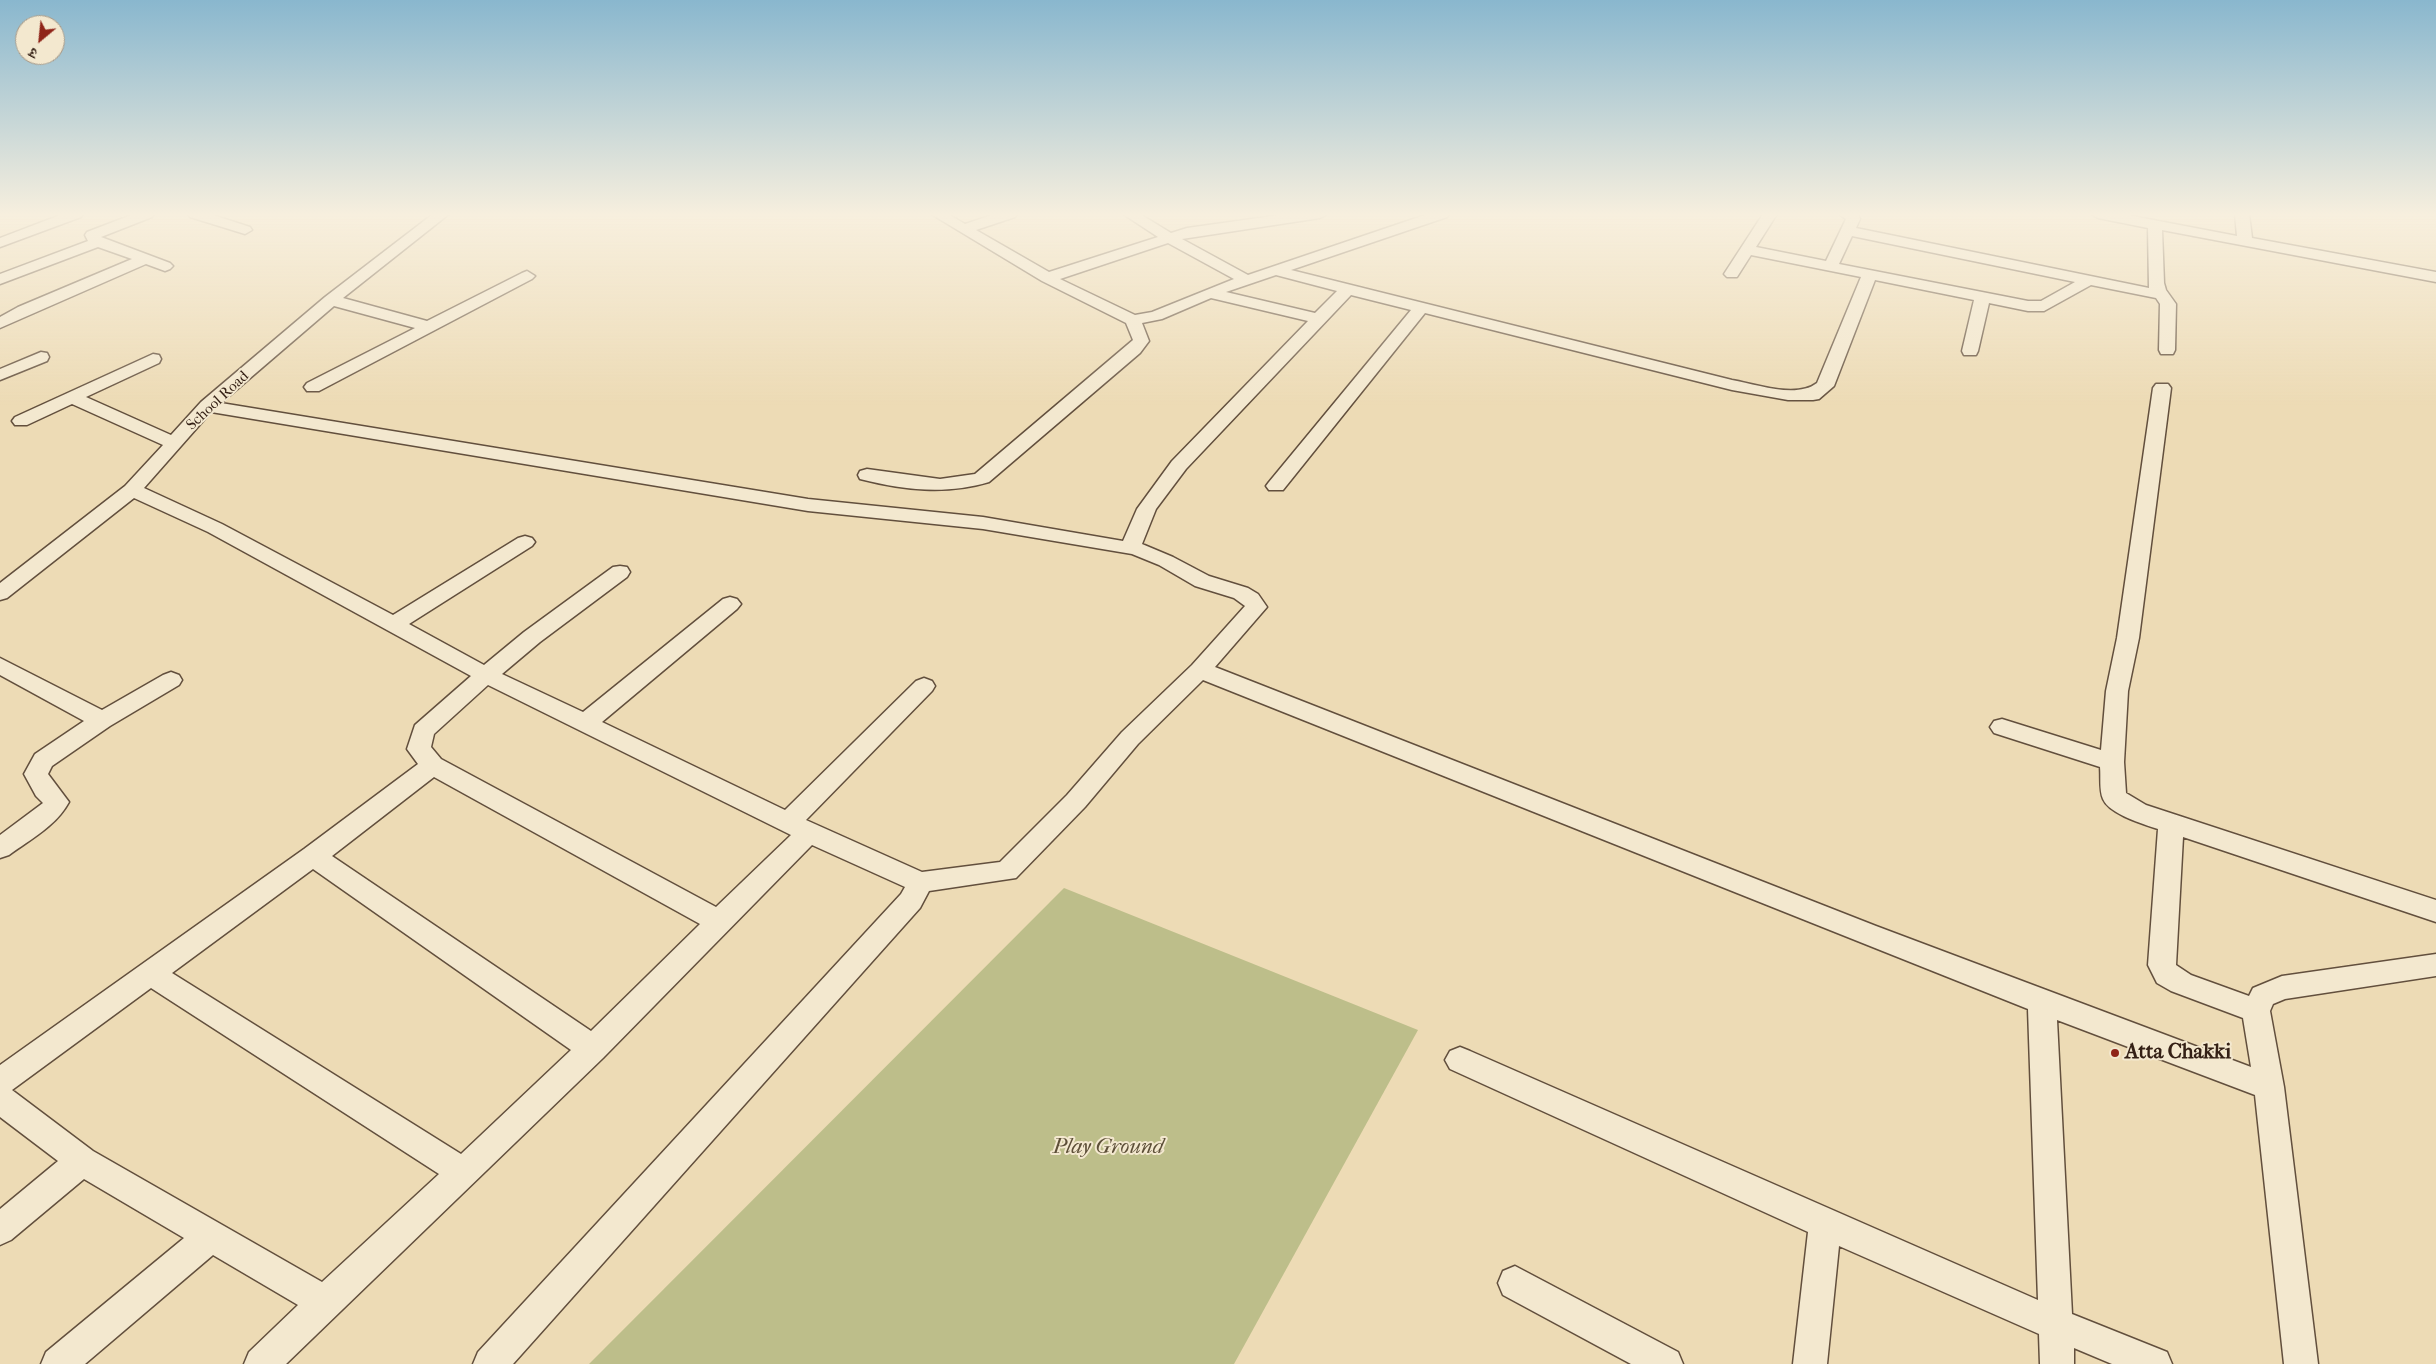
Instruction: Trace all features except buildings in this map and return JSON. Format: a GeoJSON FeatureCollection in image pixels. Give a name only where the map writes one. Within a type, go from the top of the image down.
{"type":"FeatureCollection","features":[{"type":"Feature","properties":{"kind":"street"},"geometry":{"type":"LineString","coordinates":[[0,323],[24,310],[101,278]]}},
{"type":"Feature","properties":{"kind":"street","name":"School Road"},"geometry":{"type":"LineString","coordinates":[[0,593],[132,490],[207,406],[361,278]]}},
{"type":"Feature","properties":{"kind":"street"},"geometry":{"type":"LineString","coordinates":[[313,387],[524,278]]}},
{"type":"Feature","properties":{"kind":"street"},"geometry":{"type":"LineString","coordinates":[[1047,278],[1133,320],[1156,316],[1209,293],[1255,278]]}},
{"type":"Feature","properties":{"kind":"street"},"geometry":{"type":"LineString","coordinates":[[1243,278],[1247,280]]}},
{"type":"Feature","properties":{"kind":"street"},"geometry":{"type":"LineString","coordinates":[[1303,278],[1732,385],[1788,395],[1813,395],[1825,386],[1868,278]]}},
{"type":"Feature","properties":{"kind":"street"},"geometry":{"type":"LineString","coordinates":[[1877,278],[2028,306],[2044,306],[2088,280]]}},
{"type":"Feature","properties":{"kind":"street"},"geometry":{"type":"LineString","coordinates":[[2077,278],[2162,295]]}},
{"type":"Feature","properties":{"kind":"street"},"geometry":{"type":"LineString","coordinates":[[2156,278],[2158,291],[2168,304],[2167,350]]}},
{"type":"Feature","properties":{"kind":"street"},"geometry":{"type":"LineString","coordinates":[[1131,548],[1140,519],[1165,481],[1188,454],[1348,289]]}},
{"type":"Feature","properties":{"kind":"street"},"geometry":{"type":"LineString","coordinates":[[1209,293],[1319,319]]}},
{"type":"Feature","properties":{"kind":"street"},"geometry":{"type":"LineString","coordinates":[[1970,351],[1982,298]]}},
{"type":"Feature","properties":{"kind":"street"},"geometry":{"type":"LineString","coordinates":[[332,300],[430,327]]}},
{"type":"Feature","properties":{"kind":"street"},"geometry":{"type":"LineString","coordinates":[[1276,486],[1421,308]]}},
{"type":"Feature","properties":{"kind":"street"},"geometry":{"type":"LineString","coordinates":[[867,475],[913,482],[954,485],[966,484],[982,478],[1134,349],[1140,341],[1133,320]]}},
{"type":"Feature","properties":{"kind":"street"},"geometry":{"type":"LineString","coordinates":[[0,375],[41,357]]}},
{"type":"Feature","properties":{"kind":"street"},"geometry":{"type":"LineString","coordinates":[[20,421],[153,359]]}},
{"type":"Feature","properties":{"kind":"street"},"geometry":{"type":"LineString","coordinates":[[2162,388],[2128,638],[2117,691],[2112,762],[2114,796],[2137,812],[2436,911]]}},
{"type":"Feature","properties":{"kind":"street"},"geometry":{"type":"LineString","coordinates":[[71,397],[174,443]]}},
{"type":"Feature","properties":{"kind":"street"},"geometry":{"type":"LineString","coordinates":[[132,490],[215,528],[486,675],[800,827],[920,882],[1007,871],[1076,800],[1130,738],[1200,670],[1256,607],[1251,599],[1240,593],[1202,581],[1166,561],[1131,548],[983,523],[808,505],[207,406]]}},
{"type":"Feature","properties":{"kind":"street"},"geometry":{"type":"LineString","coordinates":[[394,625],[525,542]]}},
{"type":"Feature","properties":{"kind":"street"},"geometry":{"type":"LineString","coordinates":[[620,572],[532,637],[486,675],[423,731],[419,749],[433,765],[718,921]]}},
{"type":"Feature","properties":{"kind":"street"},"geometry":{"type":"LineString","coordinates":[[585,722],[730,604]]}},
{"type":"Feature","properties":{"kind":"street"},"geometry":{"type":"LineString","coordinates":[[0,665],[102,720]]}},
{"type":"Feature","properties":{"kind":"street"},"geometry":{"type":"LineString","coordinates":[[1200,670],[2042,1002],[2269,1087]]}},
{"type":"Feature","properties":{"kind":"street"},"geometry":{"type":"LineString","coordinates":[[0,848],[48,814],[57,802],[45,790],[36,774],[43,760],[102,720],[171,680]]}},
{"type":"Feature","properties":{"kind":"street"},"geometry":{"type":"LineString","coordinates":[[260,1364],[324,1301],[593,1049],[718,921],[924,686]]}},
{"type":"Feature","properties":{"kind":"street"},"geometry":{"type":"LineString","coordinates":[[2002,727],[2112,762]]}},
{"type":"Feature","properties":{"kind":"street"},"geometry":{"type":"LineString","coordinates":[[0,1082],[313,856],[433,765]]}},
{"type":"Feature","properties":{"kind":"street"},"geometry":{"type":"LineString","coordinates":[[2171,823],[2162,965],[2167,975],[2181,983],[2256,1011]]}},
{"type":"Feature","properties":{"kind":"street"},"geometry":{"type":"LineString","coordinates":[[313,856],[593,1049]]}},
{"type":"Feature","properties":{"kind":"street"},"geometry":{"type":"LineString","coordinates":[[490,1364],[911,901],[920,882]]}},
{"type":"Feature","properties":{"kind":"street"},"geometry":{"type":"LineString","coordinates":[[2301,1364],[2269,1087],[2256,1011],[2262,996],[2282,988],[2436,965]]}},
{"type":"Feature","properties":{"kind":"street"},"geometry":{"type":"LineString","coordinates":[[150,973],[462,1172]]}},
{"type":"Feature","properties":{"kind":"street"},"geometry":{"type":"LineString","coordinates":[[2042,1002],[2057,1364]]}},
{"type":"Feature","properties":{"kind":"street"},"geometry":{"type":"LineString","coordinates":[[1460,1060],[2056,1325],[2155,1364]]}},
{"type":"Feature","properties":{"kind":"street"},"geometry":{"type":"LineString","coordinates":[[0,1100],[82,1161],[324,1301]]}},
{"type":"Feature","properties":{"kind":"street"},"geometry":{"type":"LineString","coordinates":[[0,1229],[82,1161]]}},
{"type":"Feature","properties":{"kind":"street"},"geometry":{"type":"LineString","coordinates":[[1810,1364],[1825,1223]]}},
{"type":"Feature","properties":{"kind":"street"},"geometry":{"type":"LineString","coordinates":[[58,1364],[211,1236]]}},
{"type":"Feature","properties":{"kind":"street"},"geometry":{"type":"LineString","coordinates":[[1515,1284],[1666,1364]]}},
{"type":"Feature","properties":{"kind":"green space","name":"Play Ground"},"geometry":{"type":"Polygon","coordinates":[[[1064,888],[1418,1030],[1234,1364],[589,1364],[1064,888]]]}},
{"type":"Feature","properties":{"kind":"place","name":"Atta Chakki"},"geometry":{"type":"Point","coordinates":[2115,1053]}}]}
